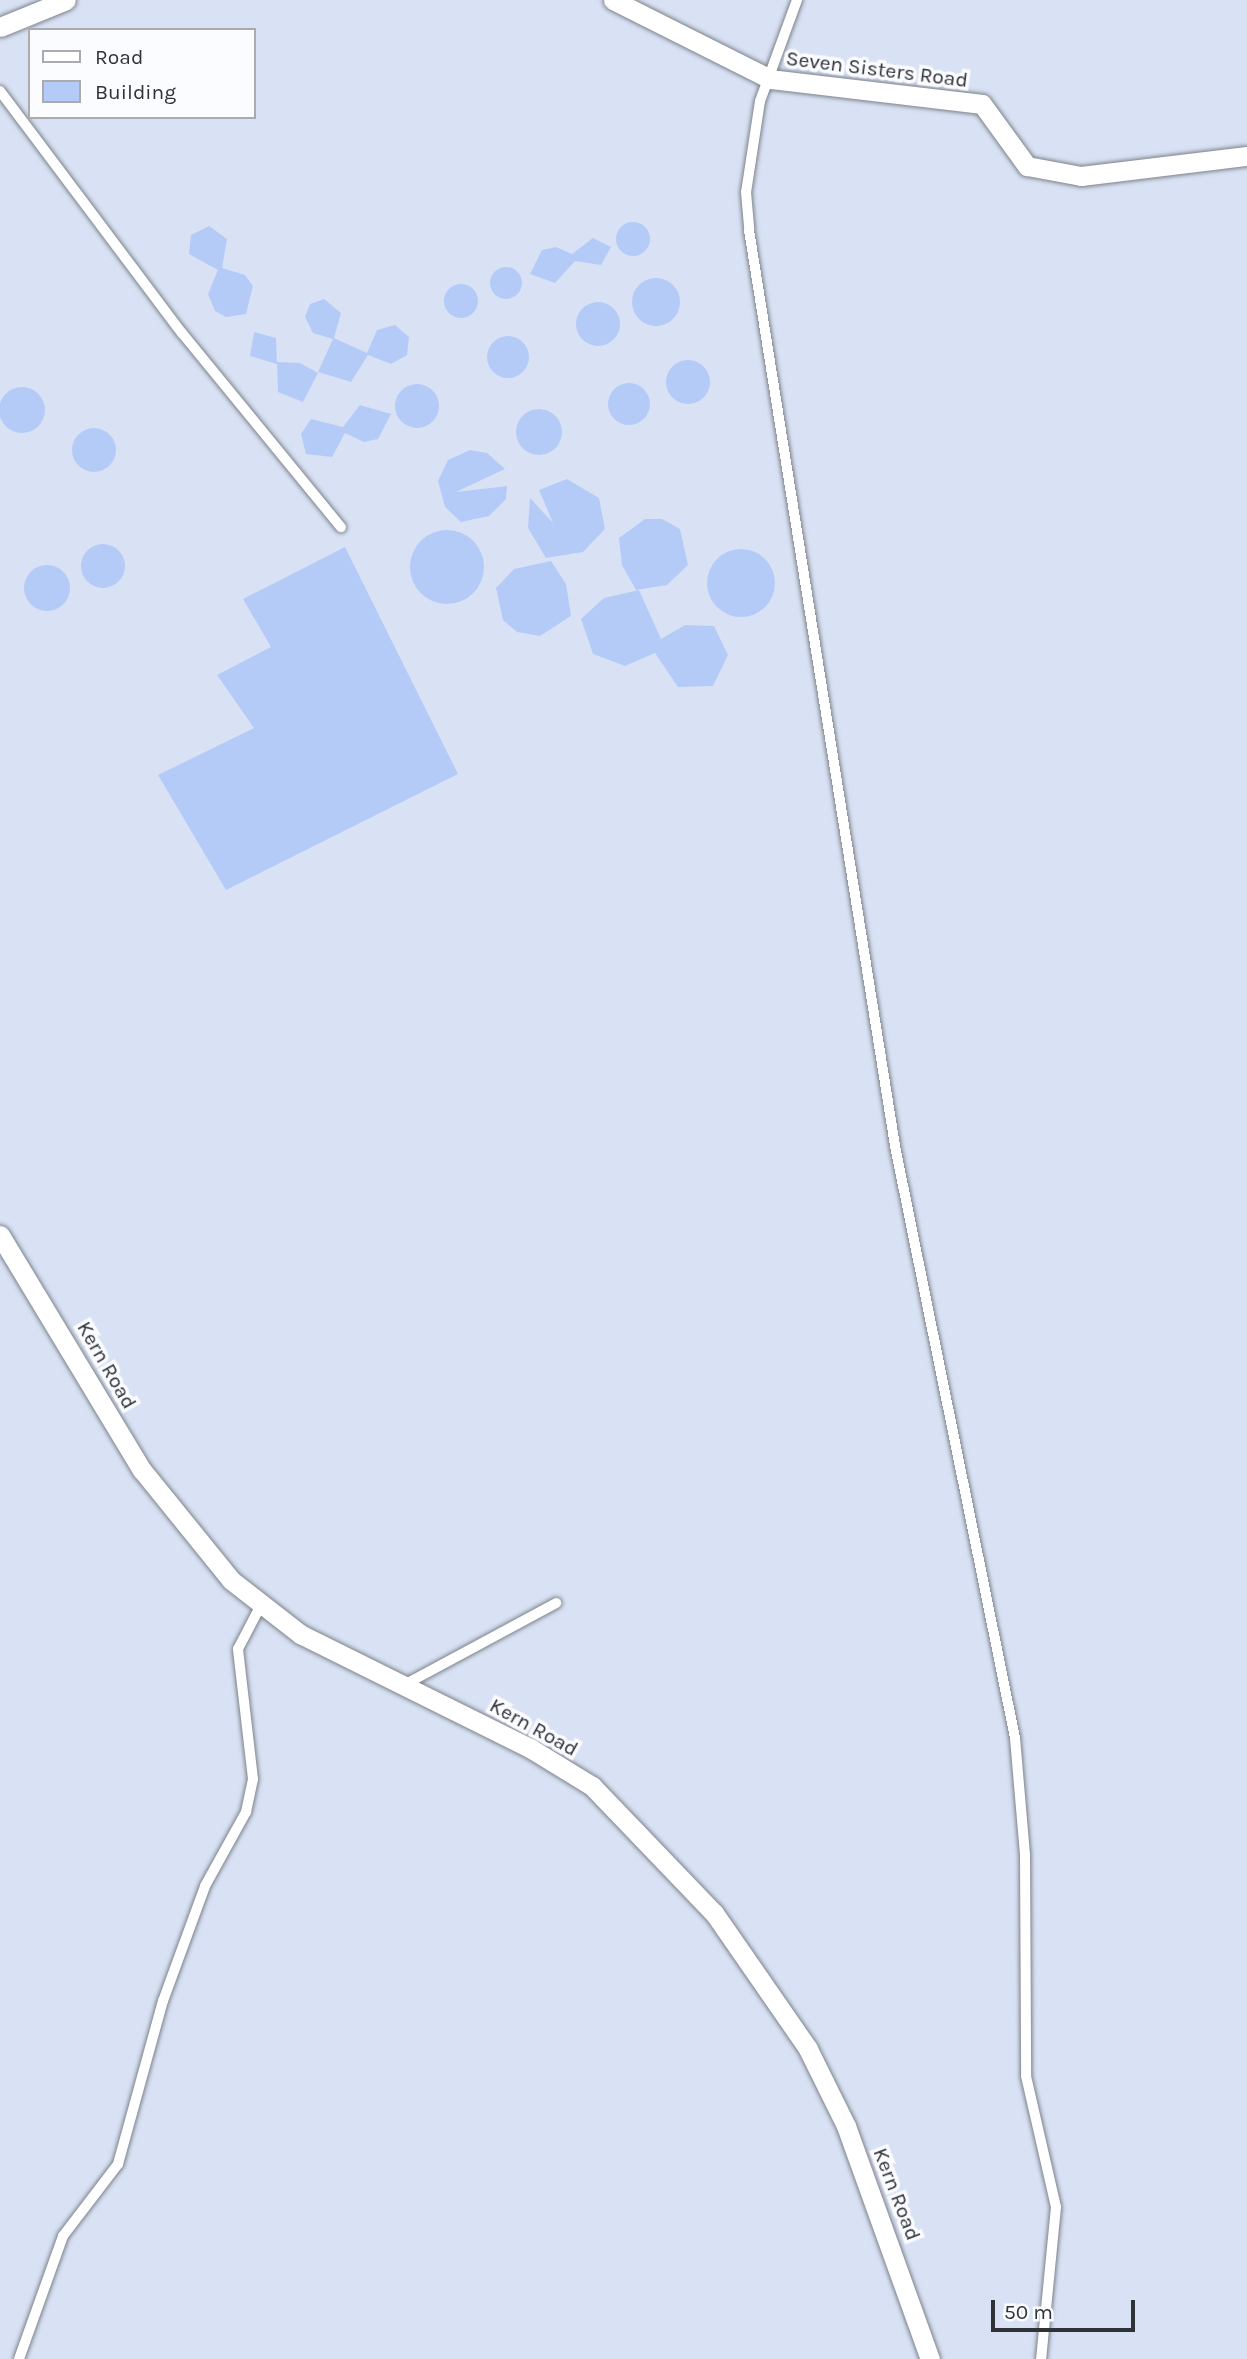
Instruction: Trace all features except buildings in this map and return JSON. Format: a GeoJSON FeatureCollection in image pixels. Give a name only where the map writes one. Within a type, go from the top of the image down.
{"type":"FeatureCollection","features":[{"type":"Feature","properties":{"kind":"street"},"geometry":{"type":"LineString","coordinates":[[0,27],[66,0]]}},
{"type":"Feature","properties":{"kind":"street","name":"Seven Sisters Road"},"geometry":{"type":"LineString","coordinates":[[613,0],[770,79],[982,104],[1027,166],[1081,177],[1247,156]]}},
{"type":"Feature","properties":{"kind":"street","name":"Kern Road"},"geometry":{"type":"LineString","coordinates":[[0,1235],[171,1511],[261,1605],[300,1634],[404,1685],[592,1786],[714,1913],[808,2049],[846,2126],[930,2359]]}},
{"type":"Feature","properties":{"kind":"lane"},"geometry":{"type":"LineString","coordinates":[[797,0],[770,79],[751,156],[749,230],[895,1146],[998,1643],[1022,1792],[1026,2076],[1056,2207],[1041,2359]]}},
{"type":"Feature","properties":{"kind":"lane"},"geometry":{"type":"LineString","coordinates":[[0,91],[182,333],[341,527]]}},
{"type":"Feature","properties":{"kind":"lane"},"geometry":{"type":"LineString","coordinates":[[404,1685],[556,1603]]}},
{"type":"Feature","properties":{"kind":"lane"},"geometry":{"type":"LineString","coordinates":[[19,2359],[64,2236],[118,2164],[163,2001],[205,1886],[246,1812],[253,1767],[238,1649],[261,1605]]}},
{"type":"Feature","properties":{"kind":"shaded area"},"geometry":{"type":"Polygon","coordinates":[[[0,0],[1247,0],[1247,2359],[0,2359],[0,0]]]}}]}
